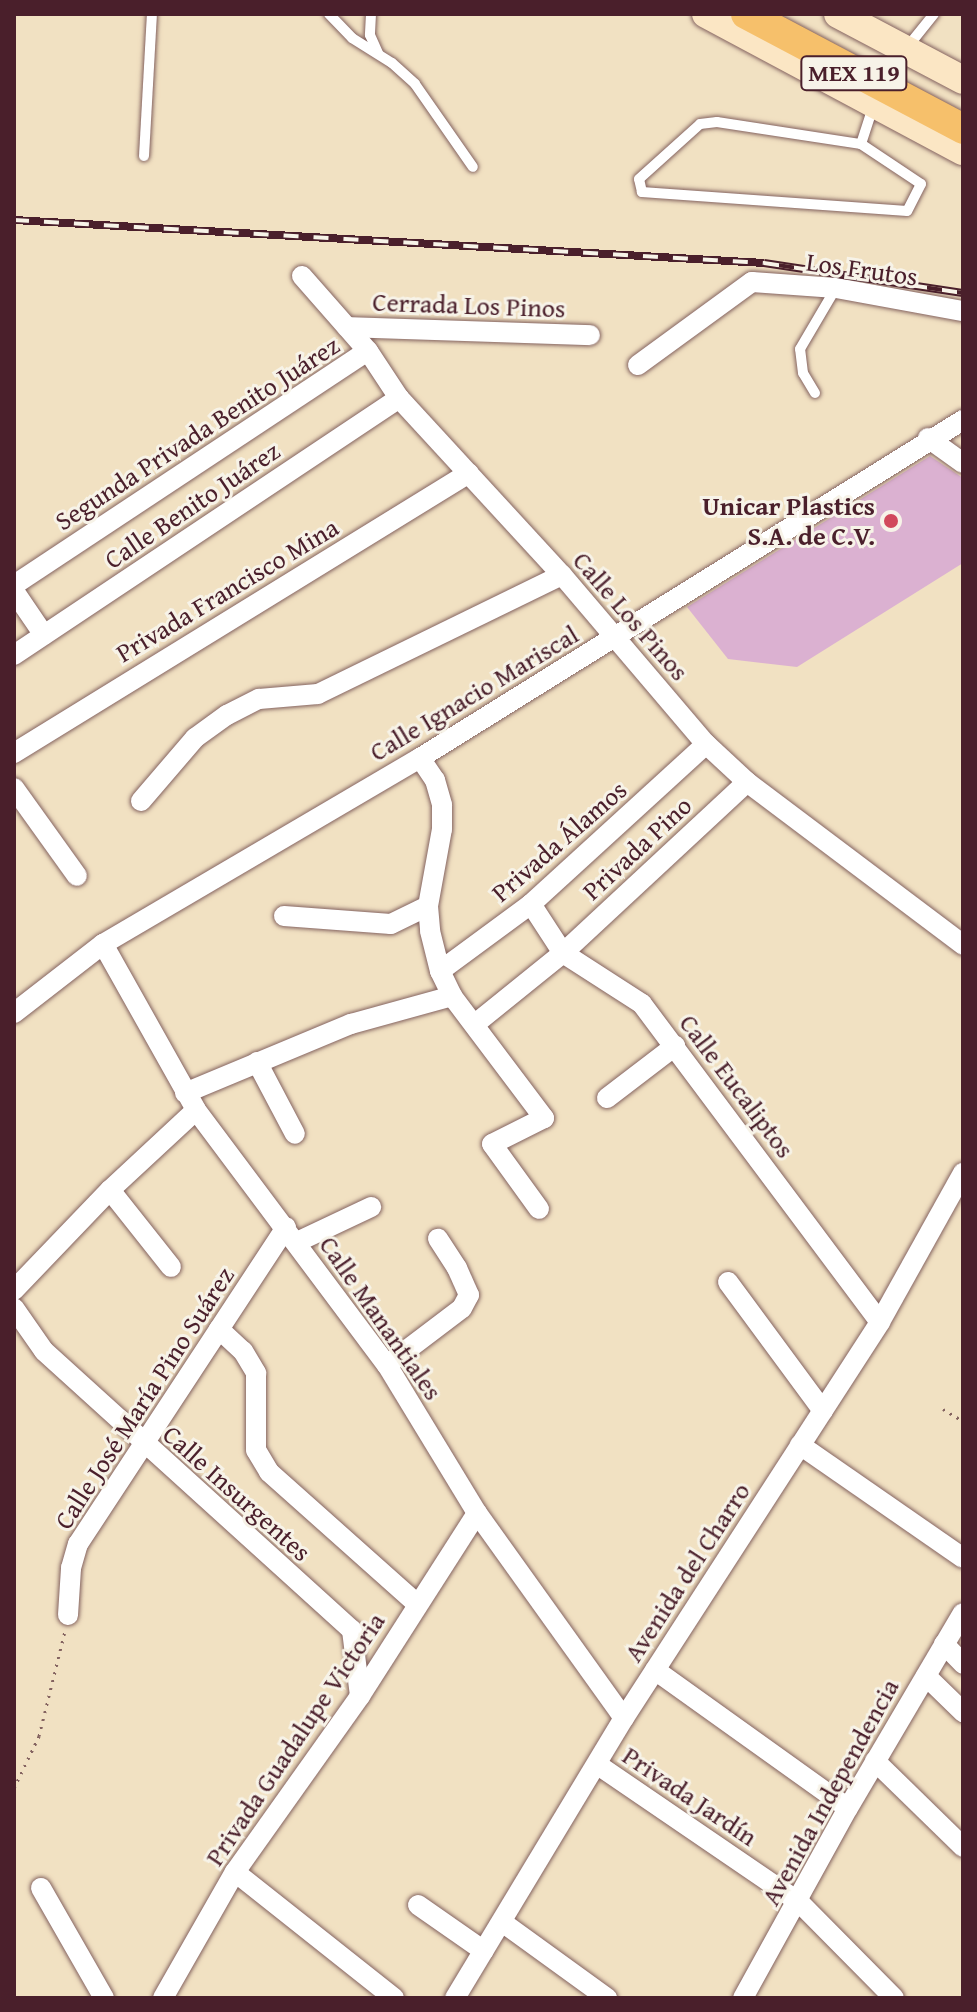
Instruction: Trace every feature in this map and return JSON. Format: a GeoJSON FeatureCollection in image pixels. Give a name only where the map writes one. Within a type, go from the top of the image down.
{"type":"FeatureCollection","features":[{"type":"Feature","properties":{"kind":"main road"},"geometry":{"type":"LineString","coordinates":[[706,14],[888,78],[963,80]]}},
{"type":"Feature","properties":{"kind":"main road","name":"MEX 119"},"geometry":{"type":"LineString","coordinates":[[746,14],[888,78],[963,106]]}},
{"type":"Feature","properties":{"kind":"main road","name":"MEX 119"},"geometry":{"type":"LineString","coordinates":[[789,14],[963,129]]}},
{"type":"Feature","properties":{"kind":"main road"},"geometry":{"type":"LineString","coordinates":[[838,14],[888,78],[963,151]]}},
{"type":"Feature","properties":{"kind":"street","name":"Calle Los Pinos"},"geometry":{"type":"LineString","coordinates":[[302,276],[368,351],[399,398],[562,575],[706,744],[747,782],[963,945]]}},
{"type":"Feature","properties":{"kind":"street","name":"Los Frutos"},"geometry":{"type":"LineString","coordinates":[[638,365],[752,282],[836,288],[963,311]]}},
{"type":"Feature","properties":{"kind":"street","name":"Cerrada Los Pinos"},"geometry":{"type":"LineString","coordinates":[[347,327],[590,335]]}},
{"type":"Feature","properties":{"kind":"street","name":"Segunda Privada Benito Juárez"},"geometry":{"type":"LineString","coordinates":[[14,585],[368,351]]}},
{"type":"Feature","properties":{"kind":"street","name":"Calle Benito Juárez"},"geometry":{"type":"LineString","coordinates":[[14,655],[399,398]]}},
{"type":"Feature","properties":{"kind":"street","name":"Calle Ignacio Mariscal"},"geometry":{"type":"LineString","coordinates":[[14,1013],[103,944],[420,758],[928,438],[963,420]]}},
{"type":"Feature","properties":{"kind":"street"},"geometry":{"type":"LineString","coordinates":[[928,438],[963,463]]}},
{"type":"Feature","properties":{"kind":"street","name":"Privada Francisco Mina"},"geometry":{"type":"LineString","coordinates":[[14,753],[469,473]]}},
{"type":"Feature","properties":{"kind":"street"},"geometry":{"type":"LineString","coordinates":[[141,801],[195,738],[227,715],[259,699],[318,694],[562,575]]}},
{"type":"Feature","properties":{"kind":"street"},"geometry":{"type":"LineString","coordinates":[[14,591],[44,635]]}},
{"type":"Feature","properties":{"kind":"street","name":"Privada Álamos"},"geometry":{"type":"LineString","coordinates":[[440,971],[531,904],[706,744]]}},
{"type":"Feature","properties":{"kind":"street"},"geometry":{"type":"LineString","coordinates":[[420,758],[435,780],[442,805],[442,829],[428,906],[430,931],[440,971],[452,996],[544,1118],[492,1144],[539,1209]]}},
{"type":"Feature","properties":{"kind":"street","name":"Privada Pino"},"geometry":{"type":"LineString","coordinates":[[475,1024],[563,953],[747,782]]}},
{"type":"Feature","properties":{"kind":"street"},"geometry":{"type":"LineString","coordinates":[[14,788],[77,876]]}},
{"type":"Feature","properties":{"kind":"street","name":"Calle Eucaliptos"},"geometry":{"type":"LineString","coordinates":[[531,904],[563,953],[642,1004],[880,1322]]}},
{"type":"Feature","properties":{"kind":"street"},"geometry":{"type":"LineString","coordinates":[[284,916],[391,924],[428,906]]}},
{"type":"Feature","properties":{"kind":"street","name":"Calle Manantiales"},"geometry":{"type":"LineString","coordinates":[[103,944],[190,1102],[387,1365],[477,1513],[624,1718]]}},
{"type":"Feature","properties":{"kind":"street"},"geometry":{"type":"LineString","coordinates":[[14,1290],[190,1102],[257,1062],[351,1024],[452,996]]}},
{"type":"Feature","properties":{"kind":"street"},"geometry":{"type":"LineString","coordinates":[[607,1098],[675,1046]]}},
{"type":"Feature","properties":{"kind":"street"},"geometry":{"type":"LineString","coordinates":[[257,1062],[295,1134]]}},
{"type":"Feature","properties":{"kind":"street","name":"Avenida del Charro"},"geometry":{"type":"LineString","coordinates":[[455,1998],[624,1718],[956,1206],[963,1173]]}},
{"type":"Feature","properties":{"kind":"street"},"geometry":{"type":"LineString","coordinates":[[110,1190],[171,1267]]}},
{"type":"Feature","properties":{"kind":"street"},"geometry":{"type":"LineString","coordinates":[[291,1235],[371,1207]]}},
{"type":"Feature","properties":{"kind":"street","name":"Calle José María Pino Suárez"},"geometry":{"type":"LineString","coordinates":[[68,1615],[71,1568],[78,1544],[141,1443],[219,1329],[291,1235]]}},
{"type":"Feature","properties":{"kind":"street"},"geometry":{"type":"LineString","coordinates":[[387,1365],[462,1308],[469,1295],[457,1268],[438,1239]]}},
{"type":"Feature","properties":{"kind":"street"},"geometry":{"type":"LineString","coordinates":[[728,1282],[823,1411]]}},
{"type":"Feature","properties":{"kind":"street","name":"Calle Insurgentes"},"geometry":{"type":"LineString","coordinates":[[14,1308],[44,1351],[141,1443],[352,1630],[360,1696]]}},
{"type":"Feature","properties":{"kind":"street"},"geometry":{"type":"LineString","coordinates":[[219,1329],[243,1351],[256,1373],[256,1450],[269,1472],[417,1604]]}},
{"type":"Feature","properties":{"kind":"street"},"geometry":{"type":"LineString","coordinates":[[800,1445],[963,1558]]}},
{"type":"Feature","properties":{"kind":"street","name":"Privada Guadalupe Victoria"},"geometry":{"type":"LineString","coordinates":[[163,1998],[235,1872],[360,1696],[477,1513]]}},
{"type":"Feature","properties":{"kind":"street","name":"Avenida Independencia"},"geometry":{"type":"LineString","coordinates":[[743,1998],[799,1902],[848,1808],[963,1613]]}},
{"type":"Feature","properties":{"kind":"street"},"geometry":{"type":"LineString","coordinates":[[944,1644],[963,1664]]}},
{"type":"Feature","properties":{"kind":"street"},"geometry":{"type":"LineString","coordinates":[[655,1670],[848,1808]]}},
{"type":"Feature","properties":{"kind":"street"},"geometry":{"type":"LineString","coordinates":[[926,1676],[963,1712]]}},
{"type":"Feature","properties":{"kind":"street"},"geometry":{"type":"LineString","coordinates":[[875,1761],[963,1847]]}},
{"type":"Feature","properties":{"kind":"street","name":"Privada Jardín"},"geometry":{"type":"LineString","coordinates":[[598,1765],[799,1902],[894,1998]]}},
{"type":"Feature","properties":{"kind":"street"},"geometry":{"type":"LineString","coordinates":[[235,1872],[394,1998]]}},
{"type":"Feature","properties":{"kind":"street"},"geometry":{"type":"LineString","coordinates":[[41,1888],[104,1998]]}},
{"type":"Feature","properties":{"kind":"street"},"geometry":{"type":"LineString","coordinates":[[418,1905],[484,1951]]}},
{"type":"Feature","properties":{"kind":"street"},"geometry":{"type":"LineString","coordinates":[[502,1922],[607,1998]]}},
{"type":"Feature","properties":{"kind":"lane"},"geometry":{"type":"LineString","coordinates":[[144,156],[152,14]]}},
{"type":"Feature","properties":{"kind":"lane"},"geometry":{"type":"LineString","coordinates":[[329,14],[352,38],[415,84],[473,167]]}},
{"type":"Feature","properties":{"kind":"lane"},"geometry":{"type":"LineString","coordinates":[[371,14],[370,35],[379,55]]}},
{"type":"Feature","properties":{"kind":"lane"},"geometry":{"type":"LineString","coordinates":[[861,144],[888,78],[934,14]]}},
{"type":"Feature","properties":{"kind":"lane"},"geometry":{"type":"LineString","coordinates":[[717,122],[861,144],[921,184],[907,211],[642,192],[639,179],[700,124],[717,122]]}},
{"type":"Feature","properties":{"kind":"lane"},"geometry":{"type":"LineString","coordinates":[[815,393],[803,373],[800,349],[836,288]]}},
{"type":"Feature","properties":{"kind":"path"},"geometry":{"type":"LineString","coordinates":[[943,1409],[963,1421]]}},
{"type":"Feature","properties":{"kind":"path"},"geometry":{"type":"LineString","coordinates":[[14,1788],[39,1736],[68,1615]]}},
{"type":"Feature","properties":{"kind":"building","name":"Unicar Plastics S.A. de C.V."},"geometry":{"type":"Polygon","coordinates":[[[930,456],[963,478],[963,563],[797,667],[728,659],[687,607],[930,456]]]}},
{"type":"Feature","properties":{"kind":"railway"},"geometry":{"type":"LineString","coordinates":[[14,220],[764,263],[963,293]]}},
{"type":"Feature","properties":{"kind":"place","name":"Unicar Plastics S.A. de C.V."},"geometry":{"type":"Point","coordinates":[891,521]}}]}
